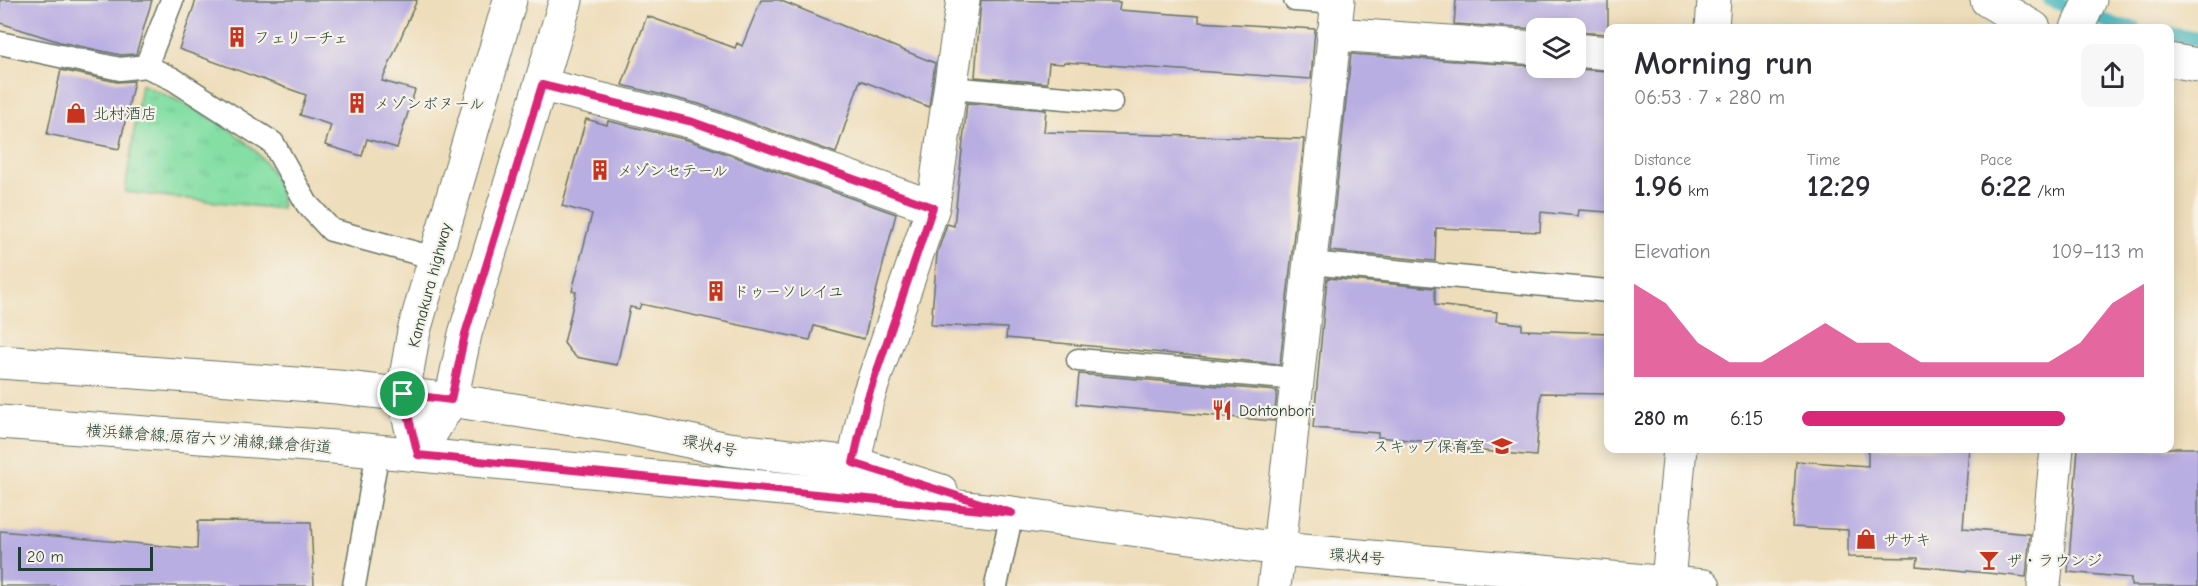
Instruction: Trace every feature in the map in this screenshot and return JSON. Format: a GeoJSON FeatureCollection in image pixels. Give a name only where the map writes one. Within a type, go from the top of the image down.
{"type":"FeatureCollection","features":[{"type":"Feature","properties":{"kind":"main road","name":"Kamakura highway"},"geometry":{"type":"LineString","coordinates":[[418,455],[403,394],[414,331],[510,0]]}},
{"type":"Feature","properties":{"kind":"main road"},"geometry":{"type":"LineString","coordinates":[[418,455],[451,400],[465,334],[566,0]]}},
{"type":"Feature","properties":{"kind":"main road"},"geometry":{"type":"LineString","coordinates":[[847,495],[867,400],[933,207],[963,0]]}},
{"type":"Feature","properties":{"kind":"main road"},"geometry":{"type":"LineString","coordinates":[[1712,24],[1714,0]]}},
{"type":"Feature","properties":{"kind":"main road"},"geometry":{"type":"LineString","coordinates":[[1987,0],[2027,24]]}},
{"type":"Feature","properties":{"kind":"main road"},"geometry":{"type":"LineString","coordinates":[[1274,586],[1336,12],[1526,46]]}},
{"type":"Feature","properties":{"kind":"main road"},"geometry":{"type":"LineString","coordinates":[[1586,51],[1604,53]]}},
{"type":"Feature","properties":{"kind":"main road"},"geometry":{"type":"LineString","coordinates":[[2174,61],[2198,64]]}},
{"type":"Feature","properties":{"kind":"main road"},"geometry":{"type":"LineString","coordinates":[[542,85],[693,122],[933,207]]}},
{"type":"Feature","properties":{"kind":"main road"},"geometry":{"type":"LineString","coordinates":[[0,363],[403,394]]}},
{"type":"Feature","properties":{"kind":"main road","name":"環状4号"},"geometry":{"type":"LineString","coordinates":[[403,394],[622,427],[727,449],[853,463],[1012,513]]}},
{"type":"Feature","properties":{"kind":"main road","name":"横浜鎌倉線;原宿六ツ浦線;鎌倉街道"},"geometry":{"type":"LineString","coordinates":[[0,422],[418,455]]}},
{"type":"Feature","properties":{"kind":"main road"},"geometry":{"type":"LineString","coordinates":[[1668,582],[1680,453]]}},
{"type":"Feature","properties":{"kind":"main road"},"geometry":{"type":"LineString","coordinates":[[2044,586],[2057,453]]}},
{"type":"Feature","properties":{"kind":"main road","name":"環状4号"},"geometry":{"type":"LineString","coordinates":[[418,455],[847,495],[1012,513],[1279,549],[1704,586]]}},
{"type":"Feature","properties":{"kind":"lane"},"geometry":{"type":"LineString","coordinates":[[146,66],[172,0]]}},
{"type":"Feature","properties":{"kind":"lane"},"geometry":{"type":"LineString","coordinates":[[1295,0],[1336,12]]}},
{"type":"Feature","properties":{"kind":"lane"},"geometry":{"type":"LineString","coordinates":[[0,43],[120,69],[146,66],[173,79],[273,143],[307,204],[331,230],[435,258]]}},
{"type":"Feature","properties":{"kind":"lane"},"geometry":{"type":"LineString","coordinates":[[950,88],[1112,102]]}},
{"type":"Feature","properties":{"kind":"lane"},"geometry":{"type":"LineString","coordinates":[[1310,263],[1604,291]]}},
{"type":"Feature","properties":{"kind":"lane"},"geometry":{"type":"LineString","coordinates":[[1078,360],[1298,379]]}},
{"type":"Feature","properties":{"kind":"lane"},"geometry":{"type":"LineString","coordinates":[[354,586],[378,452]]}},
{"type":"Feature","properties":{"kind":"lane"},"geometry":{"type":"LineString","coordinates":[[996,586],[1012,513]]}},
{"type":"Feature","properties":{"kind":"green space"},"geometry":{"type":"Polygon","coordinates":[[[141,84],[208,116],[231,130],[251,147],[267,165],[278,186],[282,209],[125,192],[141,84]]]}},
{"type":"Feature","properties":{"kind":"building"},"geometry":{"type":"Polygon","coordinates":[[[0,0],[152,0],[136,54],[121,55],[60,42],[0,23],[0,0]]]}},
{"type":"Feature","properties":{"kind":"building"},"geometry":{"type":"Polygon","coordinates":[[[196,0],[417,0],[382,81],[415,90],[397,148],[367,139],[362,156],[325,145],[331,125],[300,115],[306,95],[179,49],[196,0]]]}},
{"type":"Feature","properties":{"kind":"building"},"geometry":{"type":"Polygon","coordinates":[[[761,0],[779,0],[935,63],[929,107],[860,80],[836,153],[699,104],[622,85],[647,16],[735,48],[737,43],[742,46],[761,0]]]}},
{"type":"Feature","properties":{"kind":"building"},"geometry":{"type":"Polygon","coordinates":[[[981,0],[1120,2],[1119,10],[1199,16],[1199,22],[1315,29],[1311,79],[1064,62],[1063,64],[1049,63],[1047,83],[975,77],[981,0]]]}},
{"type":"Feature","properties":{"kind":"building"},"geometry":{"type":"Polygon","coordinates":[[[1456,0],[1608,0],[1608,24],[1604,24],[1604,34],[1586,33],[1586,18],[1526,18],[1526,28],[1454,24],[1456,0]]]}},
{"type":"Feature","properties":{"kind":"building"},"geometry":{"type":"Polygon","coordinates":[[[1351,54],[1526,66],[1526,78],[1586,78],[1586,70],[1604,71],[1604,212],[1579,210],[1578,216],[1541,212],[1540,232],[1436,228],[1435,261],[1330,251],[1351,54]]]}},
{"type":"Feature","properties":{"kind":"building"},"geometry":{"type":"Polygon","coordinates":[[[61,70],[117,82],[134,81],[119,149],[47,134],[61,70]]]}},
{"type":"Feature","properties":{"kind":"building"},"geometry":{"type":"Polygon","coordinates":[[[967,103],[1046,110],[1044,132],[1304,139],[1280,364],[1006,338],[1007,328],[931,325],[937,254],[947,224],[954,226],[967,103]]]}},
{"type":"Feature","properties":{"kind":"building"},"geometry":{"type":"Polygon","coordinates":[[[586,119],[607,125],[608,121],[688,140],[896,214],[864,339],[814,326],[810,340],[641,304],[639,309],[630,307],[617,365],[576,357],[564,343],[576,292],[572,291],[592,214],[562,206],[586,119]]]}},
{"type":"Feature","properties":{"kind":"building"},"geometry":{"type":"Polygon","coordinates":[[[1327,278],[1435,288],[1435,305],[1497,312],[1496,321],[1522,324],[1522,330],[1604,333],[1604,394],[1541,393],[1536,456],[1451,448],[1452,444],[1378,437],[1378,433],[1313,428],[1327,278]]]}},
{"type":"Feature","properties":{"kind":"building"},"geometry":{"type":"Polygon","coordinates":[[[1079,374],[1277,391],[1274,421],[1076,404],[1079,374]]]}},
{"type":"Feature","properties":{"kind":"building"},"geometry":{"type":"Polygon","coordinates":[[[2174,448],[2198,448],[2198,586],[2131,586],[2131,578],[2068,572],[2078,453],[2174,453],[2174,448]]]}},
{"type":"Feature","properties":{"kind":"building"},"geometry":{"type":"Polygon","coordinates":[[[1868,453],[1969,453],[1963,528],[2030,534],[2026,577],[1917,566],[1918,558],[1848,557],[1848,530],[1792,527],[1796,461],[1868,466],[1868,453]]]}},
{"type":"Feature","properties":{"kind":"building"},"geometry":{"type":"Polygon","coordinates":[[[198,521],[311,522],[314,586],[0,586],[0,531],[197,549],[198,521]]]}},
{"type":"Feature","properties":{"kind":"waterway"},"geometry":{"type":"LineString","coordinates":[[2050,0],[2114,24]]}},
{"type":"Feature","properties":{"kind":"waterway"},"geometry":{"type":"LineString","coordinates":[[2174,35],[2198,39]]}},
{"type":"Feature","properties":{"kind":"place","name":"フェリーチェ"},"geometry":{"type":"Point","coordinates":[237,37]}},
{"type":"Feature","properties":{"kind":"place","name":"メゾンボヌール"},"geometry":{"type":"Point","coordinates":[357,103]}},
{"type":"Feature","properties":{"kind":"place","name":"北村酒店"},"geometry":{"type":"Point","coordinates":[76,113]}},
{"type":"Feature","properties":{"kind":"place","name":"メゾンセテール"},"geometry":{"type":"Point","coordinates":[600,170]}},
{"type":"Feature","properties":{"kind":"place","name":"ドゥーソレイユ"},"geometry":{"type":"Point","coordinates":[716,291]}},
{"type":"Feature","properties":{"kind":"place","name":"Dohtonbori"},"geometry":{"type":"Point","coordinates":[1222,410]}},
{"type":"Feature","properties":{"kind":"place","name":"スキップ保育室"},"geometry":{"type":"Point","coordinates":[1502,446]}},
{"type":"Feature","properties":{"kind":"place","name":"ササキ"},"geometry":{"type":"Point","coordinates":[1866,539]}},
{"type":"Feature","properties":{"kind":"place","name":"ザ・ラウンジ"},"geometry":{"type":"Point","coordinates":[1989,560]}},
{"type":"Feature","properties":{"kind":"route"},"geometry":{"type":"LineString","coordinates":[[542,85],[693,122],[933,207],[867,400],[853,463],[1012,513],[847,495],[418,455],[403,394],[451,400],[465,334],[542,85]]}}]}
